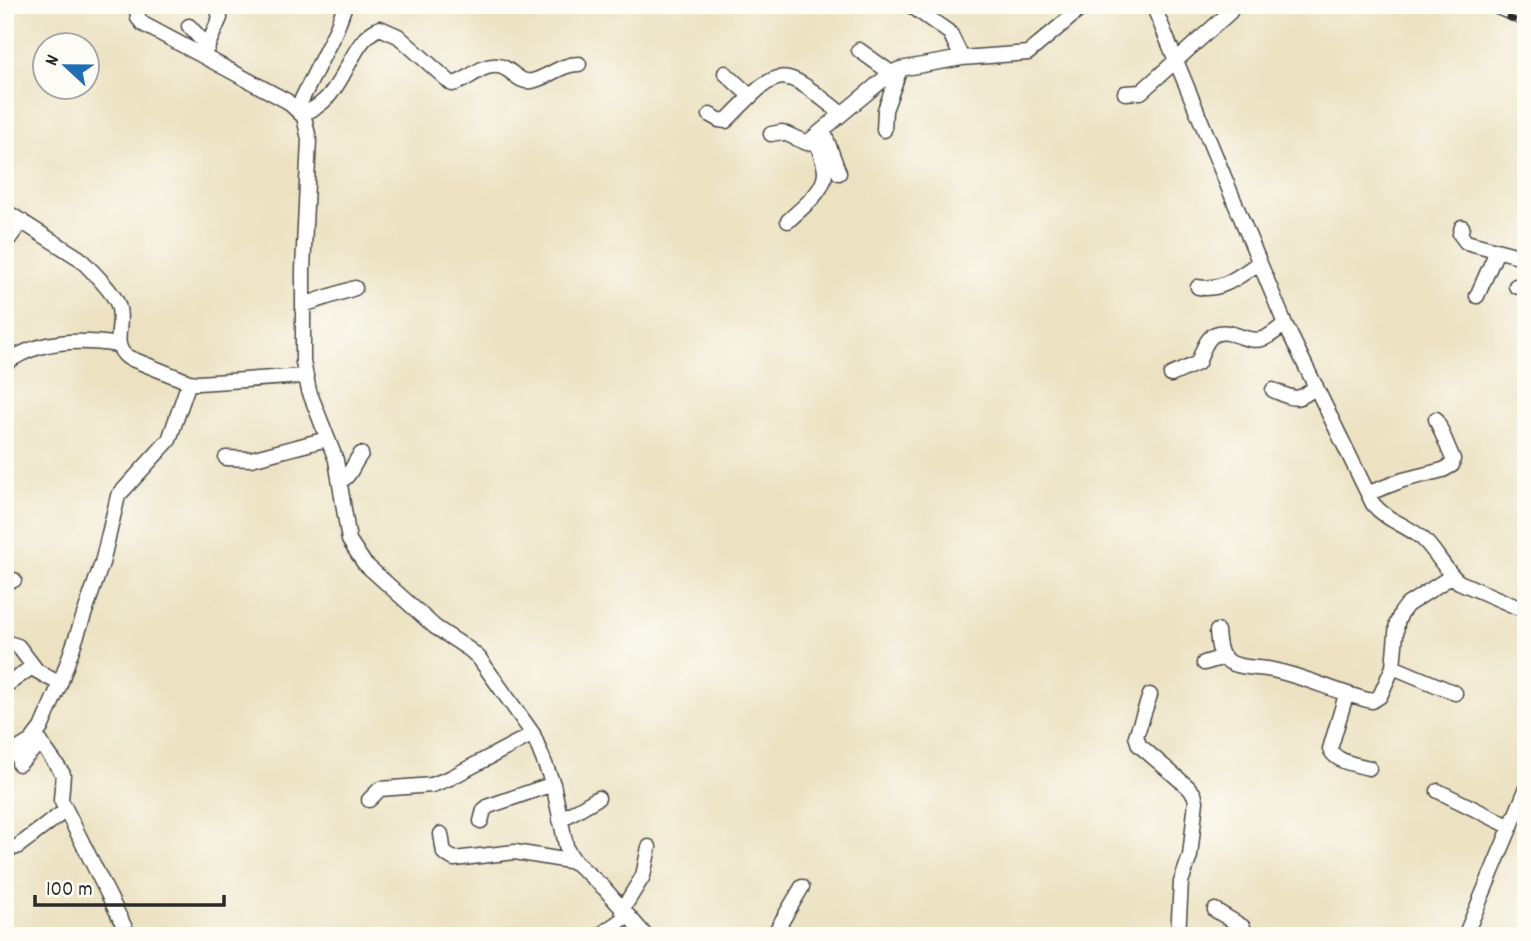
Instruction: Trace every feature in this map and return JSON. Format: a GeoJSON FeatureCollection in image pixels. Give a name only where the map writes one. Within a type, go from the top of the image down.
{"type":"FeatureCollection","features":[{"type":"Feature","properties":{"kind":"street"},"geometry":{"type":"LineString","coordinates":[[137,5],[138,18],[142,24],[206,51],[287,101],[299,111],[308,127],[303,305],[305,376],[335,460],[345,525],[356,553],[435,627],[479,657],[533,734],[553,784],[567,850],[575,862],[604,888],[646,936]]}},
{"type":"Feature","properties":{"kind":"street"},"geometry":{"type":"LineString","coordinates":[[206,51],[220,18],[216,5]]}},
{"type":"Feature","properties":{"kind":"street"},"geometry":{"type":"LineString","coordinates":[[299,111],[337,30],[345,5]]}},
{"type":"Feature","properties":{"kind":"street"},"geometry":{"type":"LineString","coordinates":[[910,5],[950,33],[962,58]]}},
{"type":"Feature","properties":{"kind":"street"},"geometry":{"type":"LineString","coordinates":[[771,134],[782,132],[804,143],[819,134],[895,71],[962,58],[1028,53],[1085,5]]}},
{"type":"Feature","properties":{"kind":"street"},"geometry":{"type":"LineString","coordinates":[[1153,5],[1285,324],[1368,494],[1380,512],[1420,536],[1459,582],[1526,611]]}},
{"type":"Feature","properties":{"kind":"street"},"geometry":{"type":"LineString","coordinates":[[1125,93],[1141,92],[1230,12],[1233,5]]}},
{"type":"Feature","properties":{"kind":"street"},"geometry":{"type":"LineString","coordinates":[[189,26],[206,51]]}},
{"type":"Feature","properties":{"kind":"street"},"geometry":{"type":"LineString","coordinates":[[299,111],[312,111],[322,104],[338,85],[363,42],[372,31],[380,28],[398,36],[452,84],[486,66],[499,66],[508,69],[520,79],[531,81],[556,69],[579,64]]}},
{"type":"Feature","properties":{"kind":"street"},"geometry":{"type":"LineString","coordinates":[[859,50],[895,71]]}},
{"type":"Feature","properties":{"kind":"street"},"geometry":{"type":"LineString","coordinates":[[884,130],[885,110],[895,71]]}},
{"type":"Feature","properties":{"kind":"street"},"geometry":{"type":"LineString","coordinates":[[725,73],[750,96]]}},
{"type":"Feature","properties":{"kind":"street"},"geometry":{"type":"LineString","coordinates":[[710,115],[726,121],[769,80],[784,76],[799,81],[842,114]]}},
{"type":"Feature","properties":{"kind":"street"},"geometry":{"type":"LineString","coordinates":[[819,134],[839,173]]}},
{"type":"Feature","properties":{"kind":"street"},"geometry":{"type":"LineString","coordinates":[[789,221],[815,194],[825,176],[819,134]]}},
{"type":"Feature","properties":{"kind":"street"},"geometry":{"type":"LineString","coordinates":[[5,211],[79,258],[115,300],[120,314],[118,345],[120,352],[127,357],[189,382],[305,376]]}},
{"type":"Feature","properties":{"kind":"street"},"geometry":{"type":"LineString","coordinates":[[5,244],[22,221]]}},
{"type":"Feature","properties":{"kind":"street"},"geometry":{"type":"LineString","coordinates":[[1462,227],[1460,234],[1466,242],[1526,258]]}},
{"type":"Feature","properties":{"kind":"street"},"geometry":{"type":"LineString","coordinates":[[1477,296],[1497,251]]}},
{"type":"Feature","properties":{"kind":"street"},"geometry":{"type":"LineString","coordinates":[[1198,287],[1220,287],[1259,262]]}},
{"type":"Feature","properties":{"kind":"street"},"geometry":{"type":"LineString","coordinates":[[303,305],[355,288]]}},
{"type":"Feature","properties":{"kind":"street"},"geometry":{"type":"LineString","coordinates":[[1171,375],[1198,363],[1209,338],[1218,333],[1230,333],[1252,340],[1265,339],[1285,324]]}},
{"type":"Feature","properties":{"kind":"street"},"geometry":{"type":"LineString","coordinates":[[5,364],[19,353],[64,342],[94,341],[118,345]]}},
{"type":"Feature","properties":{"kind":"street"},"geometry":{"type":"LineString","coordinates":[[19,764],[39,739],[60,684],[102,563],[118,496],[169,440],[189,382]]}},
{"type":"Feature","properties":{"kind":"street"},"geometry":{"type":"LineString","coordinates":[[1273,390],[1294,399],[1304,397],[1316,386]]}},
{"type":"Feature","properties":{"kind":"street"},"geometry":{"type":"LineString","coordinates":[[1368,494],[1452,465],[1453,459],[1436,419]]}},
{"type":"Feature","properties":{"kind":"street"},"geometry":{"type":"LineString","coordinates":[[226,458],[251,459],[327,439]]}},
{"type":"Feature","properties":{"kind":"street"},"geometry":{"type":"LineString","coordinates":[[340,481],[348,475],[361,454]]}},
{"type":"Feature","properties":{"kind":"street"},"geometry":{"type":"LineString","coordinates":[[1204,663],[1224,657],[1246,667],[1275,671],[1346,695],[1376,700],[1393,667],[1397,623],[1401,612],[1407,605],[1452,576]]}},
{"type":"Feature","properties":{"kind":"street"},"geometry":{"type":"LineString","coordinates":[[1217,631],[1224,657]]}},
{"type":"Feature","properties":{"kind":"street"},"geometry":{"type":"LineString","coordinates":[[5,642],[18,646],[32,667],[60,684]]}},
{"type":"Feature","properties":{"kind":"street"},"geometry":{"type":"LineString","coordinates":[[7,682],[32,667]]}},
{"type":"Feature","properties":{"kind":"street"},"geometry":{"type":"LineString","coordinates":[[1393,667],[1455,693]]}},
{"type":"Feature","properties":{"kind":"street"},"geometry":{"type":"LineString","coordinates":[[1150,695],[1136,736],[1139,745],[1188,787],[1196,801],[1190,856],[1180,891],[1178,936]]}},
{"type":"Feature","properties":{"kind":"street"},"geometry":{"type":"LineString","coordinates":[[1346,695],[1330,749],[1338,758],[1369,768]]}},
{"type":"Feature","properties":{"kind":"street"},"geometry":{"type":"LineString","coordinates":[[369,800],[380,789],[432,785],[450,778],[533,734]]}},
{"type":"Feature","properties":{"kind":"street"},"geometry":{"type":"LineString","coordinates":[[5,757],[39,739]]}},
{"type":"Feature","properties":{"kind":"street"},"geometry":{"type":"LineString","coordinates":[[39,739],[63,774],[60,795],[66,810],[129,936]]}},
{"type":"Feature","properties":{"kind":"street"},"geometry":{"type":"LineString","coordinates":[[481,821],[484,810],[489,806],[553,784]]}},
{"type":"Feature","properties":{"kind":"street"},"geometry":{"type":"LineString","coordinates":[[1465,936],[1526,790]]}},
{"type":"Feature","properties":{"kind":"street"},"geometry":{"type":"LineString","coordinates":[[1438,791],[1511,827]]}},
{"type":"Feature","properties":{"kind":"street"},"geometry":{"type":"LineString","coordinates":[[560,820],[598,799]]}},
{"type":"Feature","properties":{"kind":"street"},"geometry":{"type":"LineString","coordinates":[[5,849],[17,847],[66,810]]}},
{"type":"Feature","properties":{"kind":"street"},"geometry":{"type":"LineString","coordinates":[[441,834],[444,853],[454,859],[515,852],[575,862]]}},
{"type":"Feature","properties":{"kind":"street"},"geometry":{"type":"LineString","coordinates":[[598,936],[625,913],[643,876],[649,847]]}},
{"type":"Feature","properties":{"kind":"street"},"geometry":{"type":"LineString","coordinates":[[773,936],[802,887]]}},
{"type":"Feature","properties":{"kind":"street"},"geometry":{"type":"LineString","coordinates":[[1215,910],[1243,927],[1245,936]]}},
{"type":"Feature","properties":{"kind":"railway"},"geometry":{"type":"LineString","coordinates":[[1479,5],[1526,25]]}}]}
